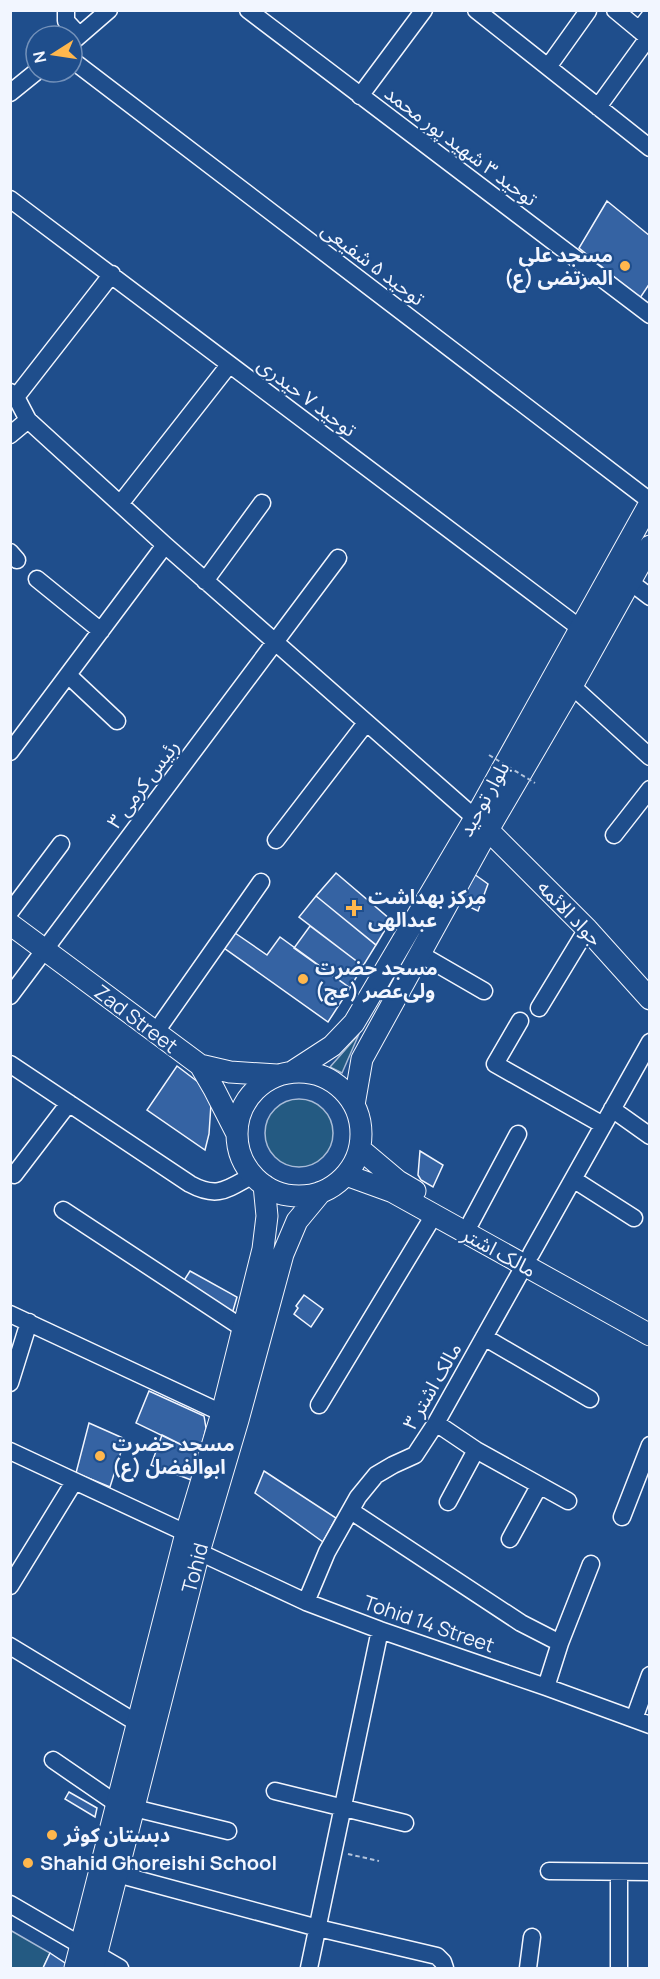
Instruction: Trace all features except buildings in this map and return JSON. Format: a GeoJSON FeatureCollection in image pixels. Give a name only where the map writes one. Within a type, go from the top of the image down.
{"type":"FeatureCollection","features":[{"type":"Feature","properties":{"kind":"main road","name":"بلوار توحید"},"geometry":{"type":"LineString","coordinates":[[354,1105],[362,1059],[420,954],[481,824],[580,628],[650,502]]}},
{"type":"Feature","properties":{"kind":"main road","name":"بلوار توحید"},"geometry":{"type":"LineString","coordinates":[[284,1074],[333,1047],[354,1023],[572,686],[650,546]]}},
{"type":"Feature","properties":{"kind":"main road","name":"جواد الائمه"},"geometry":{"type":"LineString","coordinates":[[481,824],[647,990]]}},
{"type":"Feature","properties":{"kind":"main road","name":"Zad Street"},"geometry":{"type":"LineString","coordinates":[[10,924],[200,1065],[230,1072],[284,1074]]}},
{"type":"Feature","properties":{"kind":"main road"},"geometry":{"type":"LineString","coordinates":[[200,1065],[237,1134]]}},
{"type":"Feature","properties":{"kind":"main road"},"geometry":{"type":"LineString","coordinates":[[307,1072],[334,1083],[346,1093],[354,1105],[360,1119],[360,1149],[346,1175],[335,1185],[307,1196],[292,1196],[277,1192],[258,1180],[244,1163],[237,1134],[239,1119],[248,1099],[264,1083],[284,1074],[307,1072]]}},
{"type":"Feature","properties":{"kind":"main road","name":"مالک اشتر"},"geometry":{"type":"LineString","coordinates":[[360,1149],[398,1181],[471,1221],[527,1260],[650,1335]]}},
{"type":"Feature","properties":{"kind":"main road","name":"مالک اشتر"},"geometry":{"type":"LineString","coordinates":[[346,1175],[393,1192],[434,1215],[650,1320]]}},
{"type":"Feature","properties":{"kind":"main road","name":"Tohid"},"geometry":{"type":"LineString","coordinates":[[90,1957],[117,1874],[137,1723],[186,1533],[222,1413],[263,1249],[267,1216],[258,1180]]}},
{"type":"Feature","properties":{"kind":"main road","name":"Tohid"},"geometry":{"type":"LineString","coordinates":[[90,1957],[125,1806],[238,1420],[283,1254],[297,1221],[321,1192]]}},
{"type":"Feature","properties":{"kind":"main road"},"geometry":{"type":"LineString","coordinates":[[75,1968],[90,1957]]}},
{"type":"Feature","properties":{"kind":"street"},"geometry":{"type":"LineString","coordinates":[[84,31],[109,10]]}},
{"type":"Feature","properties":{"kind":"street","name":"توحید ۳ شهيد پور محمد"},"geometry":{"type":"LineString","coordinates":[[248,10],[650,315]]}},
{"type":"Feature","properties":{"kind":"street"},"geometry":{"type":"LineString","coordinates":[[360,96],[424,10]]}},
{"type":"Feature","properties":{"kind":"street"},"geometry":{"type":"LineString","coordinates":[[476,10],[650,148]]}},
{"type":"Feature","properties":{"kind":"street"},"geometry":{"type":"LineString","coordinates":[[615,10],[645,36]]}},
{"type":"Feature","properties":{"kind":"street"},"geometry":{"type":"LineString","coordinates":[[548,67],[588,11]]}},
{"type":"Feature","properties":{"kind":"street"},"geometry":{"type":"LineString","coordinates":[[598,107],[645,36],[650,16]]}},
{"type":"Feature","properties":{"kind":"street","name":"توحید ۵ شفیعی"},"geometry":{"type":"LineString","coordinates":[[84,69],[650,502]]}},
{"type":"Feature","properties":{"kind":"street"},"geometry":{"type":"LineString","coordinates":[[10,93],[24,82]]}},
{"type":"Feature","properties":{"kind":"street","name":"توحید ۷ حیدری"},"geometry":{"type":"LineString","coordinates":[[10,199],[112,273],[230,365],[580,628]]}},
{"type":"Feature","properties":{"kind":"street"},"geometry":{"type":"LineString","coordinates":[[112,273],[13,394],[28,420],[205,581],[481,824]]}},
{"type":"Feature","properties":{"kind":"street"},"geometry":{"type":"LineString","coordinates":[[120,504],[230,365]]}},
{"type":"Feature","properties":{"kind":"street"},"geometry":{"type":"LineString","coordinates":[[10,435],[28,420]]}},
{"type":"Feature","properties":{"kind":"street"},"geometry":{"type":"LineString","coordinates":[[205,581],[262,503]]}},
{"type":"Feature","properties":{"kind":"street"},"geometry":{"type":"LineString","coordinates":[[10,752],[165,545]]}},
{"type":"Feature","properties":{"kind":"street","name":"رئیس کرمی ۳"},"geometry":{"type":"LineString","coordinates":[[10,996],[338,558]]}},
{"type":"Feature","properties":{"kind":"street"},"geometry":{"type":"LineString","coordinates":[[37,579],[101,631]]}},
{"type":"Feature","properties":{"kind":"street"},"geometry":{"type":"LineString","coordinates":[[629,581],[650,597]]}},
{"type":"Feature","properties":{"kind":"street"},"geometry":{"type":"LineString","coordinates":[[68,675],[117,721]]}},
{"type":"Feature","properties":{"kind":"street"},"geometry":{"type":"LineString","coordinates":[[572,686],[650,757]]}},
{"type":"Feature","properties":{"kind":"street"},"geometry":{"type":"LineString","coordinates":[[276,840],[366,723]]}},
{"type":"Feature","properties":{"kind":"street"},"geometry":{"type":"LineString","coordinates":[[614,835],[650,789]]}},
{"type":"Feature","properties":{"kind":"street"},"geometry":{"type":"LineString","coordinates":[[10,912],[61,844]]}},
{"type":"Feature","properties":{"kind":"street"},"geometry":{"type":"LineString","coordinates":[[155,1033],[261,882]]}},
{"type":"Feature","properties":{"kind":"street"},"geometry":{"type":"LineString","coordinates":[[539,1008],[587,928]]}},
{"type":"Feature","properties":{"kind":"street"},"geometry":{"type":"LineString","coordinates":[[420,954],[484,991]]}},
{"type":"Feature","properties":{"kind":"street"},"geometry":{"type":"LineString","coordinates":[[520,1021],[495,1064],[603,1125]]}},
{"type":"Feature","properties":{"kind":"street","name":"مالک اشتر ۳"},"geometry":{"type":"LineString","coordinates":[[306,1602],[327,1552],[358,1497],[376,1476],[393,1465],[416,1455],[436,1423],[650,1042]]}},
{"type":"Feature","properties":{"kind":"street"},"geometry":{"type":"LineString","coordinates":[[10,1064],[189,1184],[205,1192],[221,1191],[258,1180]]}},
{"type":"Feature","properties":{"kind":"street"},"geometry":{"type":"LineString","coordinates":[[14,1175],[69,1103]]}},
{"type":"Feature","properties":{"kind":"street"},"geometry":{"type":"LineString","coordinates":[[612,1108],[650,1136]]}},
{"type":"Feature","properties":{"kind":"street"},"geometry":{"type":"LineString","coordinates":[[471,1221],[518,1134]]}},
{"type":"Feature","properties":{"kind":"street"},"geometry":{"type":"LineString","coordinates":[[573,1179],[634,1218]]}},
{"type":"Feature","properties":{"kind":"street"},"geometry":{"type":"LineString","coordinates":[[63,1210],[243,1329]]}},
{"type":"Feature","properties":{"kind":"street"},"geometry":{"type":"LineString","coordinates":[[319,1406],[434,1215]]}},
{"type":"Feature","properties":{"kind":"street"},"geometry":{"type":"LineString","coordinates":[[10,1314],[222,1413]]}},
{"type":"Feature","properties":{"kind":"street"},"geometry":{"type":"LineString","coordinates":[[10,1383],[29,1322]]}},
{"type":"Feature","properties":{"kind":"street"},"geometry":{"type":"LineString","coordinates":[[484,1337],[590,1399]]}},
{"type":"Feature","properties":{"kind":"street"},"geometry":{"type":"LineString","coordinates":[[436,1423],[476,1450],[568,1501]]}},
{"type":"Feature","properties":{"kind":"street"},"geometry":{"type":"LineString","coordinates":[[622,1517],[650,1445]]}},
{"type":"Feature","properties":{"kind":"street"},"geometry":{"type":"LineString","coordinates":[[448,1502],[476,1450]]}},
{"type":"Feature","properties":{"kind":"street"},"geometry":{"type":"LineString","coordinates":[[10,1451],[186,1533]]}},
{"type":"Feature","properties":{"kind":"street"},"geometry":{"type":"LineString","coordinates":[[10,1586],[74,1482]]}},
{"type":"Feature","properties":{"kind":"street"},"geometry":{"type":"LineString","coordinates":[[510,1539],[539,1486]]}},
{"type":"Feature","properties":{"kind":"street"},"geometry":{"type":"LineString","coordinates":[[351,1511],[521,1623],[560,1643]]}},
{"type":"Feature","properties":{"kind":"street","name":"Tohid 14 Street"},"geometry":{"type":"LineString","coordinates":[[199,1552],[306,1602],[642,1722]]}},
{"type":"Feature","properties":{"kind":"street"},"geometry":{"type":"LineString","coordinates":[[546,1687],[560,1643],[591,1564]]}},
{"type":"Feature","properties":{"kind":"street"},"geometry":{"type":"LineString","coordinates":[[309,1968],[380,1630]]}},
{"type":"Feature","properties":{"kind":"street"},"geometry":{"type":"LineString","coordinates":[[10,1646],[137,1723]]}},
{"type":"Feature","properties":{"kind":"street"},"geometry":{"type":"LineString","coordinates":[[642,1722],[650,1675]]}},
{"type":"Feature","properties":{"kind":"street"},"geometry":{"type":"LineString","coordinates":[[52,1760],[125,1806],[228,1831]]}},
{"type":"Feature","properties":{"kind":"street"},"geometry":{"type":"LineString","coordinates":[[275,1791],[405,1823]]}},
{"type":"Feature","properties":{"kind":"street"},"geometry":{"type":"LineString","coordinates":[[549,1870],[650,1872]]}},
{"type":"Feature","properties":{"kind":"street"},"geometry":{"type":"LineString","coordinates":[[619,1872],[619,1968]]}},
{"type":"Feature","properties":{"kind":"street"},"geometry":{"type":"LineString","coordinates":[[117,1874],[318,1928],[437,1956],[445,1968]]}},
{"type":"Feature","properties":{"kind":"street"},"geometry":{"type":"LineString","coordinates":[[10,1904],[90,1957],[120,1968]]}},
{"type":"Feature","properties":{"kind":"street"},"geometry":{"type":"LineString","coordinates":[[528,1968],[531,1937]]}},
{"type":"Feature","properties":{"kind":"path"},"geometry":{"type":"LineString","coordinates":[[489,755],[535,783]]}},
{"type":"Feature","properties":{"kind":"path"},"geometry":{"type":"LineString","coordinates":[[334,1850],[379,1862]]}},
{"type":"Feature","properties":{"kind":"shaded area"},"geometry":{"type":"Polygon","coordinates":[[[359,1034],[342,1073],[330,1067],[359,1034]]]}},
{"type":"Feature","properties":{"kind":"shaded area"},"geometry":{"type":"Polygon","coordinates":[[[292,1099],[306,1099],[318,1104],[328,1114],[333,1133],[328,1152],[318,1162],[306,1167],[292,1167],[280,1162],[270,1152],[265,1140],[265,1126],[270,1114],[280,1104],[292,1099]]]}},
{"type":"Feature","properties":{"kind":"shaded area"},"geometry":{"type":"Polygon","coordinates":[[[10,1930],[50,1953],[43,1968],[11,1968],[10,1930]]]}},
{"type":"Feature","properties":{"kind":"place","name":"مسجد علی المرتضی (ع)"},"geometry":{"type":"Point","coordinates":[625,266]}},
{"type":"Feature","properties":{"kind":"place","name":"مرکز بهداشت عبدالهی"},"geometry":{"type":"Point","coordinates":[354,908]}},
{"type":"Feature","properties":{"kind":"place","name":"مسجد حضرت ولی‌عصر (عج)"},"geometry":{"type":"Point","coordinates":[303,979]}},
{"type":"Feature","properties":{"kind":"place","name":"مسجد حضرت ابوالفضل (ع)"},"geometry":{"type":"Point","coordinates":[100,1456]}},
{"type":"Feature","properties":{"kind":"place","name":"دبستان کوثر"},"geometry":{"type":"Point","coordinates":[52,1835]}},
{"type":"Feature","properties":{"kind":"place","name":"Shahid Ghoreishi School"},"geometry":{"type":"Point","coordinates":[28,1863]}}]}
